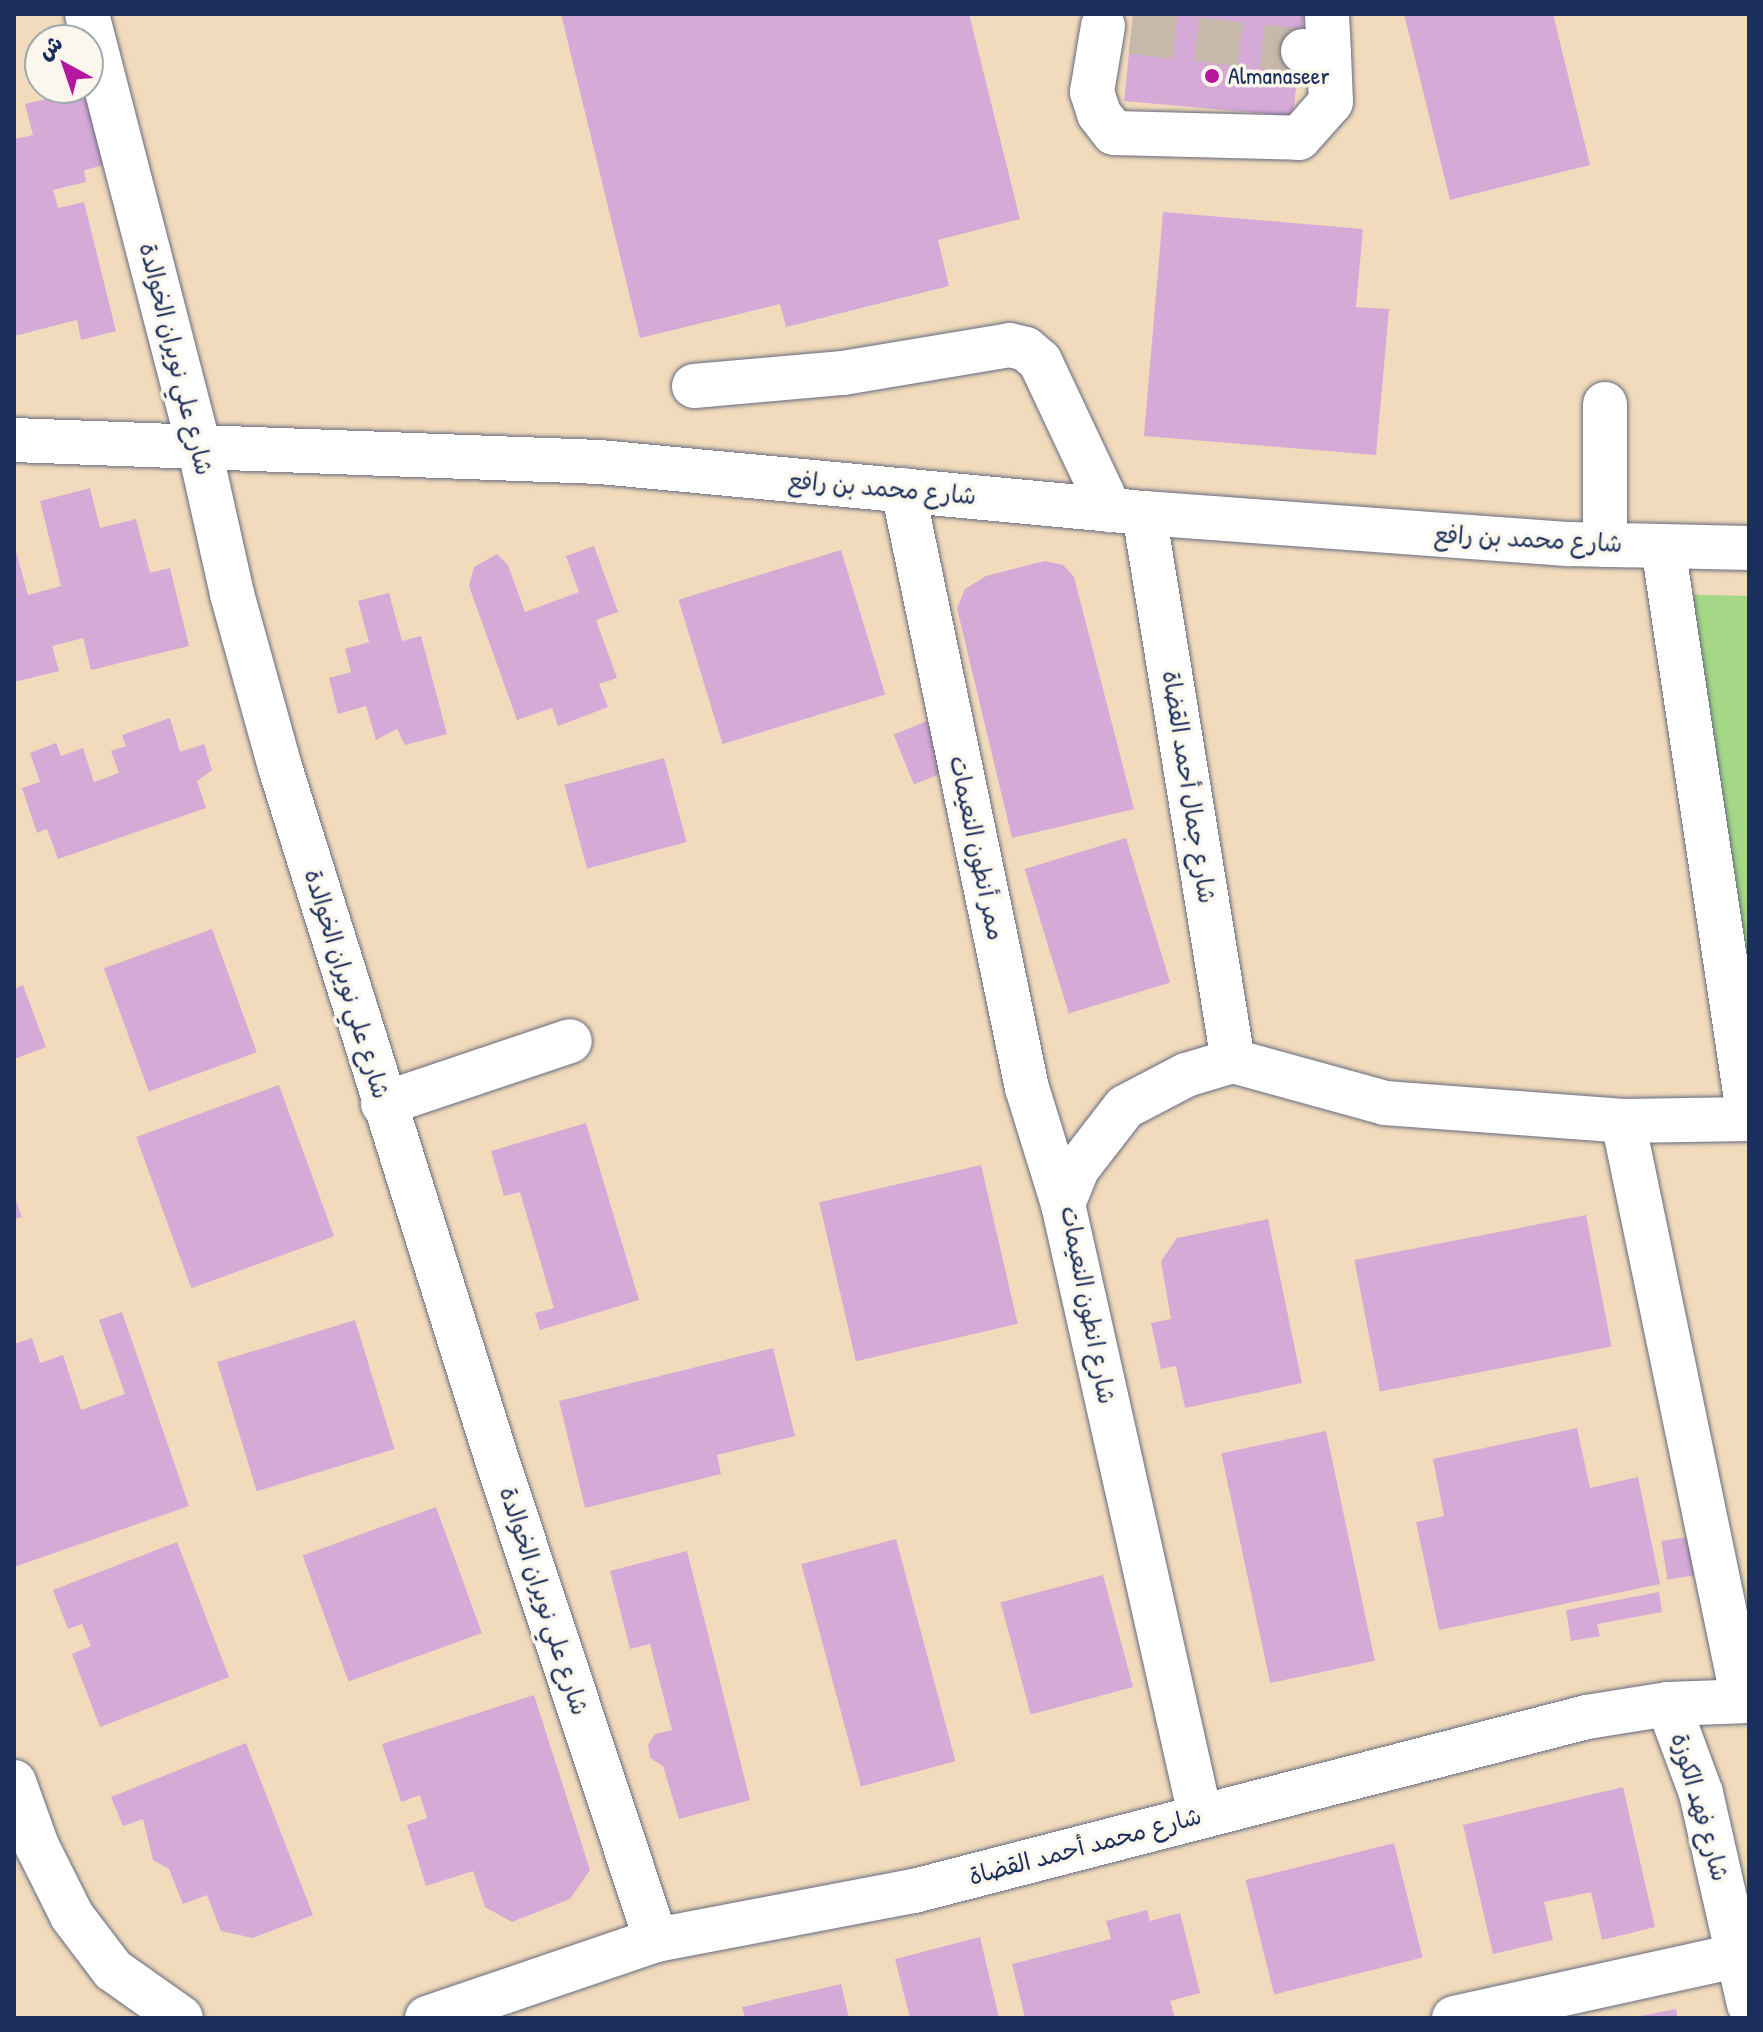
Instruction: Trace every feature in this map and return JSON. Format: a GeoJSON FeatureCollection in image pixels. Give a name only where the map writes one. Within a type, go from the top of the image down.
{"type":"FeatureCollection","features":[{"type":"Feature","properties":{"kind":"street","name":"شارع علي نويران الخوالدة"},"geometry":{"type":"LineString","coordinates":[[87,14],[199,446],[244,637],[383,1104],[656,1940]]}},
{"type":"Feature","properties":{"kind":"street"},"geometry":{"type":"LineString","coordinates":[[1112,24],[1092,92],[1099,114],[1114,133],[1299,138],[1331,102],[1319,40]]}},
{"type":"Feature","properties":{"kind":"street","name":"شارع جمال أحمد القضاة"},"geometry":{"type":"LineString","coordinates":[[694,386],[843,373],[1010,345],[1026,349],[1040,361],[1127,511],[1233,1061]]}},
{"type":"Feature","properties":{"kind":"street"},"geometry":{"type":"LineString","coordinates":[[1605,404],[1605,545]]}},
{"type":"Feature","properties":{"kind":"street","name":"شارع محمد بن رافع"},"geometry":{"type":"LineString","coordinates":[[14,440],[600,462],[1127,511],[1605,545],[1749,548]]}},
{"type":"Feature","properties":{"kind":"street","name":"ممر أنطون النعيمات"},"geometry":{"type":"LineString","coordinates":[[903,490],[1027,1088],[1063,1204]]}},
{"type":"Feature","properties":{"kind":"street"},"geometry":{"type":"LineString","coordinates":[[1233,1061],[1385,1103],[1623,1121],[1749,1119],[1663,546]]}},
{"type":"Feature","properties":{"kind":"street"},"geometry":{"type":"LineString","coordinates":[[383,1104],[570,1041]]}},
{"type":"Feature","properties":{"kind":"street","name":"شارع انطون النعيمات"},"geometry":{"type":"LineString","coordinates":[[1200,1815],[1063,1204],[1077,1169],[1125,1107],[1186,1075],[1233,1061]]}},
{"type":"Feature","properties":{"kind":"street"},"geometry":{"type":"LineString","coordinates":[[1623,1121],[1746,1701]]}},
{"type":"Feature","properties":{"kind":"street","name":"شارع محمد أحمد القضاة"},"geometry":{"type":"LineString","coordinates":[[427,2018],[656,1940],[914,1891],[1441,1751],[1587,1717],[1668,1704],[1746,1701]]}},
{"type":"Feature","properties":{"kind":"street","name":"شارع فهد الكوزة"},"geometry":{"type":"LineString","coordinates":[[1668,1704],[1701,1793],[1749,2005]]}},
{"type":"Feature","properties":{"kind":"street"},"geometry":{"type":"LineString","coordinates":[[14,1782],[37,1846],[72,1916],[113,1970],[181,2018]]}},
{"type":"Feature","properties":{"kind":"street"},"geometry":{"type":"LineString","coordinates":[[1454,2018],[1740,1955]]}},
{"type":"Feature","properties":{"kind":"green space"},"geometry":{"type":"Polygon","coordinates":[[[1670,594],[1749,596],[1749,1073],[1670,594]]]}},
{"type":"Feature","properties":{"kind":"building"},"geometry":{"type":"Polygon","coordinates":[[[561,14],[969,14],[1020,219],[938,240],[949,286],[786,327],[780,304],[640,338],[561,14]]]}},
{"type":"Feature","properties":{"kind":"building","name":"Almanaseer"},"geometry":{"type":"Polygon","coordinates":[[[1133,14],[1304,14],[1293,116],[1124,101],[1133,14]]]}},
{"type":"Feature","properties":{"kind":"building"},"geometry":{"type":"Polygon","coordinates":[[[1404,14],[1553,14],[1590,165],[1450,200],[1404,14]]]}},
{"type":"Feature","properties":{"kind":"building"},"geometry":{"type":"Polygon","coordinates":[[[25,104],[95,104],[109,164],[84,170],[86,182],[53,190],[58,208],[84,202],[116,331],[81,340],[77,320],[14,336],[14,139],[33,135],[25,104]]]}},
{"type":"Feature","properties":{"kind":"building"},"geometry":{"type":"Polygon","coordinates":[[[1163,212],[1363,229],[1356,307],[1389,309],[1376,455],[1144,436],[1163,212]]]}},
{"type":"Feature","properties":{"kind":"building"},"geometry":{"type":"Polygon","coordinates":[[[90,488],[100,528],[136,519],[150,573],[170,568],[189,646],[91,670],[83,638],[52,646],[59,671],[14,682],[14,544],[28,595],[61,586],[40,501],[90,488]]]}},
{"type":"Feature","properties":{"kind":"building"},"geometry":{"type":"Polygon","coordinates":[[[594,546],[618,612],[596,620],[617,678],[599,684],[608,707],[558,726],[552,708],[517,720],[469,586],[474,567],[497,554],[508,565],[525,612],[579,592],[566,556],[594,546]]]}},
{"type":"Feature","properties":{"kind":"building"},"geometry":{"type":"Polygon","coordinates":[[[841,550],[885,694],[723,744],[678,600],[841,550]]]}},
{"type":"Feature","properties":{"kind":"building"},"geometry":{"type":"Polygon","coordinates":[[[1045,561],[1063,565],[1074,577],[1134,809],[1012,838],[957,608],[965,589],[986,576],[1045,561]]]}},
{"type":"Feature","properties":{"kind":"building"},"geometry":{"type":"Polygon","coordinates":[[[389,593],[402,641],[421,636],[447,734],[405,745],[397,729],[376,740],[366,706],[338,714],[329,678],[351,672],[345,649],[369,642],[358,601],[389,593]]]}},
{"type":"Feature","properties":{"kind":"building"},"geometry":{"type":"Polygon","coordinates":[[[170,718],[180,752],[204,744],[212,770],[197,781],[206,808],[58,859],[47,829],[37,833],[22,788],[40,782],[30,753],[56,743],[61,756],[83,748],[94,782],[119,773],[111,751],[126,746],[122,735],[170,718]]]}},
{"type":"Feature","properties":{"kind":"building"},"geometry":{"type":"Polygon","coordinates":[[[927,721],[947,771],[914,785],[894,734],[927,721]]]}},
{"type":"Feature","properties":{"kind":"building"},"geometry":{"type":"Polygon","coordinates":[[[664,758],[687,842],[587,869],[565,785],[664,758]]]}},
{"type":"Feature","properties":{"kind":"building"},"geometry":{"type":"Polygon","coordinates":[[[1126,838],[1170,982],[1069,1013],[1025,869],[1126,838]]]}},
{"type":"Feature","properties":{"kind":"building"},"geometry":{"type":"Polygon","coordinates":[[[212,929],[257,1052],[149,1091],[104,968],[212,929]]]}},
{"type":"Feature","properties":{"kind":"building"},"geometry":{"type":"Polygon","coordinates":[[[23,985],[46,1047],[14,1059],[14,989],[23,985]]]}},
{"type":"Feature","properties":{"kind":"building"},"geometry":{"type":"Polygon","coordinates":[[[279,1085],[334,1236],[191,1288],[136,1137],[279,1085]]]}},
{"type":"Feature","properties":{"kind":"building"},"geometry":{"type":"Polygon","coordinates":[[[586,1123],[639,1300],[540,1330],[535,1313],[554,1308],[520,1192],[504,1196],[491,1151],[586,1123]]]}},
{"type":"Feature","properties":{"kind":"building"},"geometry":{"type":"Polygon","coordinates":[[[981,1165],[1018,1324],[856,1361],[819,1202],[981,1165]]]}},
{"type":"Feature","properties":{"kind":"building"},"geometry":{"type":"Polygon","coordinates":[[[14,1196],[22,1217],[14,1219],[14,1196]]]}},
{"type":"Feature","properties":{"kind":"building"},"geometry":{"type":"Polygon","coordinates":[[[1586,1215],[1612,1347],[1380,1392],[1354,1260],[1586,1215]]]}},
{"type":"Feature","properties":{"kind":"building"},"geometry":{"type":"Polygon","coordinates":[[[1268,1219],[1302,1383],[1185,1408],[1176,1366],[1161,1369],[1151,1323],[1171,1319],[1161,1261],[1177,1238],[1268,1219]]]}},
{"type":"Feature","properties":{"kind":"building"},"geometry":{"type":"Polygon","coordinates":[[[122,1312],[189,1506],[14,1567],[14,1344],[32,1338],[40,1363],[63,1355],[81,1410],[125,1394],[99,1320],[122,1312]]]}},
{"type":"Feature","properties":{"kind":"building"},"geometry":{"type":"Polygon","coordinates":[[[355,1320],[394,1449],[257,1491],[217,1362],[355,1320]]]}},
{"type":"Feature","properties":{"kind":"building"},"geometry":{"type":"Polygon","coordinates":[[[773,1348],[795,1436],[717,1455],[721,1474],[585,1508],[559,1401],[773,1348]]]}},
{"type":"Feature","properties":{"kind":"building"},"geometry":{"type":"Polygon","coordinates":[[[1577,1428],[1590,1488],[1638,1477],[1660,1584],[1439,1630],[1416,1522],[1444,1516],[1433,1459],[1577,1428]]]}},
{"type":"Feature","properties":{"kind":"building"},"geometry":{"type":"Polygon","coordinates":[[[1326,1431],[1375,1661],[1270,1683],[1221,1453],[1326,1431]]]}},
{"type":"Feature","properties":{"kind":"building"},"geometry":{"type":"Polygon","coordinates":[[[436,1507],[482,1633],[348,1681],[303,1556],[436,1507]]]}},
{"type":"Feature","properties":{"kind":"building"},"geometry":{"type":"Polygon","coordinates":[[[1693,1536],[1699,1575],[1667,1580],[1661,1541],[1693,1536]]]}},
{"type":"Feature","properties":{"kind":"building"},"geometry":{"type":"Polygon","coordinates":[[[896,1539],[956,1761],[861,1787],[801,1564],[896,1539]]]}},
{"type":"Feature","properties":{"kind":"building"},"geometry":{"type":"Polygon","coordinates":[[[177,1542],[229,1677],[100,1727],[72,1654],[91,1646],[82,1624],[68,1629],[53,1590],[177,1542]]]}},
{"type":"Feature","properties":{"kind":"building"},"geometry":{"type":"Polygon","coordinates":[[[687,1551],[750,1800],[679,1819],[663,1766],[650,1758],[648,1745],[655,1734],[672,1730],[650,1644],[630,1649],[610,1571],[687,1551]]]}},
{"type":"Feature","properties":{"kind":"building"},"geometry":{"type":"Polygon","coordinates":[[[1103,1575],[1133,1687],[1031,1714],[1001,1602],[1103,1575]]]}},
{"type":"Feature","properties":{"kind":"building"},"geometry":{"type":"Polygon","coordinates":[[[1659,1592],[1662,1612],[1597,1624],[1600,1636],[1571,1641],[1566,1610],[1659,1592]]]}},
{"type":"Feature","properties":{"kind":"building"},"geometry":{"type":"Polygon","coordinates":[[[534,1695],[590,1870],[570,1899],[512,1922],[485,1907],[473,1871],[426,1886],[407,1825],[427,1818],[420,1795],[401,1802],[382,1744],[534,1695]]]}},
{"type":"Feature","properties":{"kind":"building"},"geometry":{"type":"Polygon","coordinates":[[[246,1743],[313,1915],[253,1938],[221,1931],[207,1895],[183,1904],[169,1869],[153,1860],[143,1819],[123,1826],[111,1797],[246,1743]]]}},
{"type":"Feature","properties":{"kind":"building"},"geometry":{"type":"Polygon","coordinates":[[[1623,1787],[1655,1927],[1602,1940],[1591,1892],[1544,1902],[1553,1940],[1493,1954],[1463,1825],[1623,1787]]]}},
{"type":"Feature","properties":{"kind":"building"},"geometry":{"type":"Polygon","coordinates":[[[1394,1843],[1423,1957],[1274,1995],[1246,1880],[1394,1843]]]}},
{"type":"Feature","properties":{"kind":"building"},"geometry":{"type":"Polygon","coordinates":[[[1147,1910],[1150,1921],[1180,1913],[1200,1993],[1170,2001],[1175,2018],[1025,2018],[1012,1964],[1111,1939],[1106,1921],[1147,1910]]]}},
{"type":"Feature","properties":{"kind":"building"},"geometry":{"type":"Polygon","coordinates":[[[980,1937],[999,2018],[910,2018],[895,1959],[980,1937]]]}},
{"type":"Feature","properties":{"kind":"building"},"geometry":{"type":"Polygon","coordinates":[[[841,1984],[849,2018],[745,2018],[742,2007],[841,1984]]]}},
{"type":"Feature","properties":{"kind":"building"},"geometry":{"type":"Polygon","coordinates":[[[1676,2009],[1678,2018],[1635,2018],[1635,2017],[1676,2009]]]}},
{"type":"Feature","properties":{"kind":"tunnel"},"geometry":{"type":"LineString","coordinates":[[1131,32],[1300,51]]}},
{"type":"Feature","properties":{"kind":"place","name":"Almanaseer"},"geometry":{"type":"Point","coordinates":[1212,76]}}]}
